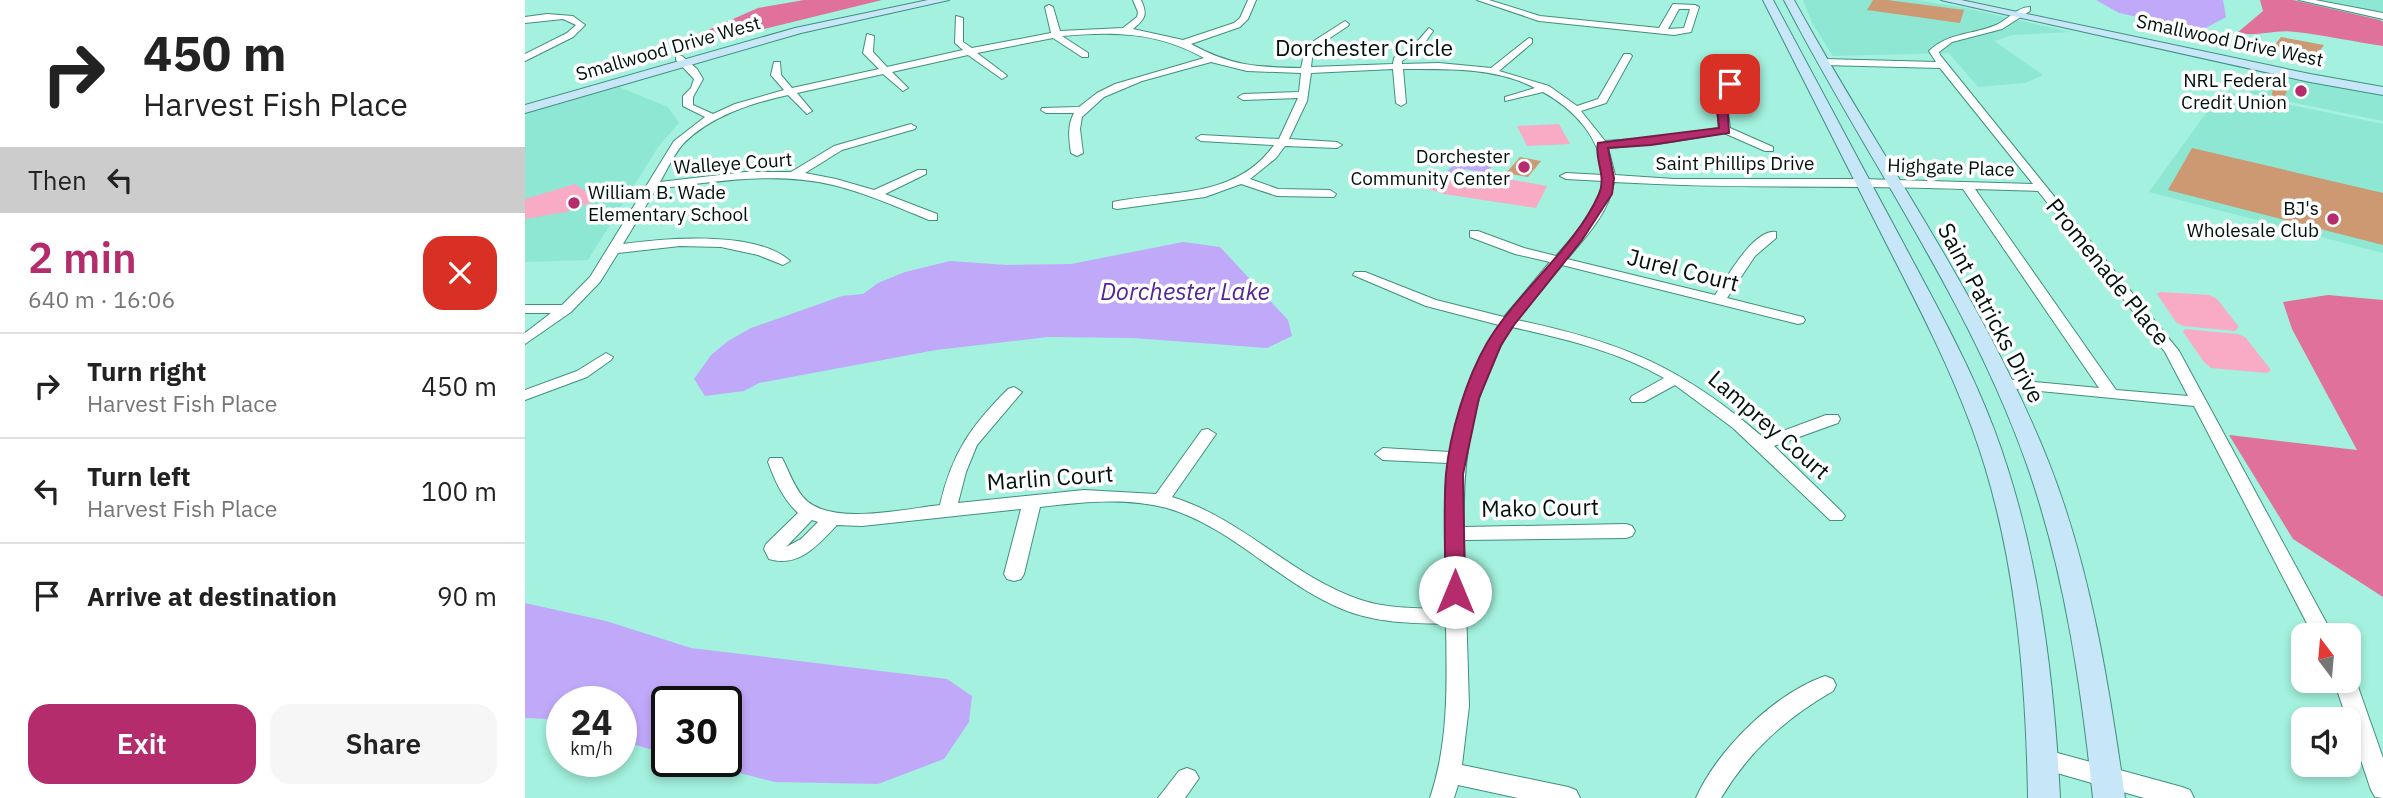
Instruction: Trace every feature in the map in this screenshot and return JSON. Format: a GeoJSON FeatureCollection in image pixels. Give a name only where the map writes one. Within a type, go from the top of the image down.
{"type":"FeatureCollection","features":[{"type":"Feature","properties":{"kind":"main road","name":"Smallwood Drive West"},"geometry":{"type":"LineString","coordinates":[[525,109],[818,18],[907,0]]}},
{"type":"Feature","properties":{"kind":"main road","name":"Smallwood Drive West"},"geometry":{"type":"LineString","coordinates":[[525,100],[832,22],[944,0]]}},
{"type":"Feature","properties":{"kind":"main road"},"geometry":{"type":"LineString","coordinates":[[1767,0],[1941,332],[1983,429],[2009,516],[2030,620],[2045,798]]}},
{"type":"Feature","properties":{"kind":"main road","name":"Saint Patricks Drive"},"geometry":{"type":"LineString","coordinates":[[1790,0],[2004,384],[2039,468],[2074,582],[2098,701],[2107,787]]}},
{"type":"Feature","properties":{"kind":"main road","name":"Smallwood Drive West"},"geometry":{"type":"LineString","coordinates":[[1946,0],[2018,11],[2383,83]]}},
{"type":"Feature","properties":{"kind":"main road","name":"Smallwood Drive West"},"geometry":{"type":"LineString","coordinates":[[1980,0],[2310,78],[2383,91]]}},
{"type":"Feature","properties":{"kind":"street"},"geometry":{"type":"LineString","coordinates":[[1124,32],[1141,18],[1142,12],[1137,0]]}},
{"type":"Feature","properties":{"kind":"street"},"geometry":{"type":"LineString","coordinates":[[1184,43],[1237,25],[1244,19],[1252,0]]}},
{"type":"Feature","properties":{"kind":"street"},"geometry":{"type":"LineString","coordinates":[[1481,0],[1539,18],[1662,31],[1688,31],[1695,8],[1686,5],[1675,7],[1662,31]]}},
{"type":"Feature","properties":{"kind":"street"},"geometry":{"type":"LineString","coordinates":[[2303,0],[2383,16]]}},
{"type":"Feature","properties":{"kind":"street"},"geometry":{"type":"LineString","coordinates":[[1506,6],[1523,2]]}},
{"type":"Feature","properties":{"kind":"street"},"geometry":{"type":"LineString","coordinates":[[1049,6],[1055,34],[1063,43],[1085,55]]}},
{"type":"Feature","properties":{"kind":"street"},"geometry":{"type":"LineString","coordinates":[[1943,65],[1934,51],[1937,46],[1999,27],[2018,11]]}},
{"type":"Feature","properties":{"kind":"street"},"geometry":{"type":"LineString","coordinates":[[525,19],[566,18],[581,25],[577,31],[525,58]]}},
{"type":"Feature","properties":{"kind":"street"},"geometry":{"type":"LineString","coordinates":[[958,18],[958,41],[1002,76]]}},
{"type":"Feature","properties":{"kind":"street"},"geometry":{"type":"LineString","coordinates":[[1117,205],[1207,193],[1243,181],[1268,163],[1282,142],[1304,95],[1309,48],[1345,24]]}},
{"type":"Feature","properties":{"kind":"street"},"geometry":{"type":"LineString","coordinates":[[1401,103],[1399,58],[1419,45],[1429,31]]}},
{"type":"Feature","properties":{"kind":"street","name":"Dorchester Circle"},"geometry":{"type":"LineString","coordinates":[[525,340],[566,309],[596,279],[683,138],[718,114],[790,91],[1055,34],[1124,32],[1158,36],[1184,43],[1212,59],[1253,68],[1307,70],[1437,66],[1492,72],[1546,89],[1576,110],[1602,145],[1609,178]]}},
{"type":"Feature","properties":{"kind":"street"},"geometry":{"type":"LineString","coordinates":[[870,36],[868,53],[903,88]]}},
{"type":"Feature","properties":{"kind":"street"},"geometry":{"type":"LineString","coordinates":[[1492,72],[1529,41]]}},
{"type":"Feature","properties":{"kind":"street"},"geometry":{"type":"LineString","coordinates":[[1576,110],[1602,101],[1627,56]]}},
{"type":"Feature","properties":{"kind":"street"},"geometry":{"type":"LineString","coordinates":[[1077,153],[1076,120],[1082,110],[1094,100],[1118,88],[1212,59]]}},
{"type":"Feature","properties":{"kind":"street"},"geometry":{"type":"LineString","coordinates":[[682,61],[698,75],[695,90],[688,96],[688,106],[718,114]]}},
{"type":"Feature","properties":{"kind":"street"},"geometry":{"type":"LineString","coordinates":[[1824,62],[1943,65]]}},
{"type":"Feature","properties":{"kind":"street"},"geometry":{"type":"LineString","coordinates":[[777,64],[776,75],[807,111]]}},
{"type":"Feature","properties":{"kind":"street","name":"Promenade Place"},"geometry":{"type":"LineString","coordinates":[[1943,65],[2166,342],[2317,623]]}},
{"type":"Feature","properties":{"kind":"street"},"geometry":{"type":"LineString","coordinates":[[1725,130],[1721,99],[1739,70]]}},
{"type":"Feature","properties":{"kind":"street"},"geometry":{"type":"LineString","coordinates":[[1509,99],[1546,89]]}},
{"type":"Feature","properties":{"kind":"street"},"geometry":{"type":"LineString","coordinates":[[1243,97],[1304,95]]}},
{"type":"Feature","properties":{"kind":"street"},"geometry":{"type":"LineString","coordinates":[[1046,110],[1082,110]]}},
{"type":"Feature","properties":{"kind":"street"},"geometry":{"type":"LineString","coordinates":[[794,175],[838,148],[911,127]]}},
{"type":"Feature","properties":{"kind":"street"},"geometry":{"type":"LineString","coordinates":[[1602,145],[1725,130],[1769,149]]}},
{"type":"Feature","properties":{"kind":"street"},"geometry":{"type":"LineString","coordinates":[[1201,138],[1337,145]]}},
{"type":"Feature","properties":{"kind":"street"},"geometry":{"type":"LineString","coordinates":[[874,195],[922,172]]}},
{"type":"Feature","properties":{"kind":"street","name":"Walleye Court"},"geometry":{"type":"LineString","coordinates":[[654,186],[748,176],[794,175],[835,182],[933,217]]}},
{"type":"Feature","properties":{"kind":"street","name":"Saint Phillips Drive"},"geometry":{"type":"LineString","coordinates":[[1566,176],[1694,182],[1861,181]]}},
{"type":"Feature","properties":{"kind":"street"},"geometry":{"type":"LineString","coordinates":[[1442,798],[1450,773],[1458,706],[1455,617],[1456,458],[1475,385],[1493,345],[1508,323],[1593,216],[1606,194],[1609,178]]}},
{"type":"Feature","properties":{"kind":"street"},"geometry":{"type":"LineString","coordinates":[[1243,181],[1286,193],[1330,194]]}},
{"type":"Feature","properties":{"kind":"street","name":"Highgate Place"},"geometry":{"type":"LineString","coordinates":[[1861,181],[2040,188]]}},
{"type":"Feature","properties":{"kind":"street"},"geometry":{"type":"LineString","coordinates":[[1967,186],[2111,394]]}},
{"type":"Feature","properties":{"kind":"street","name":"Jurel Court"},"geometry":{"type":"LineString","coordinates":[[1474,234],[1499,245],[1558,261],[1798,320]]}},
{"type":"Feature","properties":{"kind":"street"},"geometry":{"type":"LineString","coordinates":[[1719,300],[1750,253],[1772,235]]}},
{"type":"Feature","properties":{"kind":"street"},"geometry":{"type":"LineString","coordinates":[[616,249],[719,240],[763,251],[783,261]]}},
{"type":"Feature","properties":{"kind":"street","name":"Lamprey Court"},"geometry":{"type":"LineString","coordinates":[[1360,275],[1438,305],[1612,349],[1676,377],[1711,400],[1763,444],[1836,516]]}},
{"type":"Feature","properties":{"kind":"street"},"geometry":{"type":"LineString","coordinates":[[525,309],[566,309]]}},
{"type":"Feature","properties":{"kind":"street"},"geometry":{"type":"LineString","coordinates":[[525,395],[582,374],[606,357]]}},
{"type":"Feature","properties":{"kind":"street"},"geometry":{"type":"LineString","coordinates":[[1638,399],[1676,377]]}},
{"type":"Feature","properties":{"kind":"street"},"geometry":{"type":"LineString","coordinates":[[2004,384],[2198,402]]}},
{"type":"Feature","properties":{"kind":"street"},"geometry":{"type":"LineString","coordinates":[[948,510],[955,475],[967,445],[1014,392]]}},
{"type":"Feature","properties":{"kind":"street"},"geometry":{"type":"LineString","coordinates":[[1763,444],[1832,419]]}},
{"type":"Feature","properties":{"kind":"street"},"geometry":{"type":"LineString","coordinates":[[1160,501],[1208,435]]}},
{"type":"Feature","properties":{"kind":"street"},"geometry":{"type":"LineString","coordinates":[[1383,454],[1456,458]]}},
{"type":"Feature","properties":{"kind":"street"},"geometry":{"type":"LineString","coordinates":[[776,462],[793,499],[809,513],[779,540],[773,549],[776,554],[786,555],[800,549],[832,519]]}},
{"type":"Feature","properties":{"kind":"street","name":"Marlin Court"},"geometry":{"type":"LineString","coordinates":[[809,513],[832,519],[862,520],[1084,496],[1160,501],[1204,517],[1317,587],[1353,605],[1384,613],[1455,617]]}},
{"type":"Feature","properties":{"kind":"street"},"geometry":{"type":"LineString","coordinates":[[1014,574],[1032,502]]}},
{"type":"Feature","properties":{"kind":"street","name":"Mako Court"},"geometry":{"type":"LineString","coordinates":[[1455,534],[1626,531]]}},
{"type":"Feature","properties":{"kind":"street"},"geometry":{"type":"LineString","coordinates":[[1708,798],[1734,756],[1764,724],[1825,685]]}},
{"type":"Feature","properties":{"kind":"street"},"geometry":{"type":"LineString","coordinates":[[2349,693],[2383,790]]}},
{"type":"Feature","properties":{"kind":"street"},"geometry":{"type":"LineString","coordinates":[[2043,759],[2107,787],[2182,798]]}},
{"type":"Feature","properties":{"kind":"street"},"geometry":{"type":"LineString","coordinates":[[1450,773],[1568,798]]}},
{"type":"Feature","properties":{"kind":"street"},"geometry":{"type":"LineString","coordinates":[[1170,798],[1187,778]]}},
{"type":"Feature","properties":{"kind":"shaded area"},"geometry":{"type":"Polygon","coordinates":[[[804,0],[882,0],[728,38],[708,30],[758,8],[804,0]]]}},
{"type":"Feature","properties":{"kind":"shaded area"},"geometry":{"type":"Polygon","coordinates":[[[1803,0],[1917,0],[2070,32],[2013,35],[1994,41],[2043,75],[2025,83],[1978,87],[1949,53],[1833,56],[1812,23],[1803,0]]]}},
{"type":"Feature","properties":{"kind":"shaded area"},"geometry":{"type":"Polygon","coordinates":[[[2260,0],[2293,0],[2380,20],[2383,22],[2383,46],[2296,32],[2237,33],[2263,11],[2260,0]]]}},
{"type":"Feature","properties":{"kind":"shaded area"},"geometry":{"type":"Polygon","coordinates":[[[2293,0],[2383,0],[2383,20],[2325,8],[2293,0]]]}},
{"type":"Feature","properties":{"kind":"shaded area"},"geometry":{"type":"Polygon","coordinates":[[[2270,72],[2383,94],[2383,121],[2248,93],[2270,72]]]}},
{"type":"Feature","properties":{"kind":"shaded area","name":"William B. Wade Elementary School"},"geometry":{"type":"Polygon","coordinates":[[[619,87],[668,107],[679,123],[658,147],[588,260],[525,262],[525,113],[619,87]]]}},
{"type":"Feature","properties":{"kind":"shaded area"},"geometry":{"type":"Polygon","coordinates":[[[2222,91],[2383,124],[2383,253],[2149,192],[2222,91]]]}},
{"type":"Feature","properties":{"kind":"shaded area"},"geometry":{"type":"Polygon","coordinates":[[[1559,124],[1570,144],[1527,146],[1517,126],[1559,124]]]}},
{"type":"Feature","properties":{"kind":"shaded area"},"geometry":{"type":"Polygon","coordinates":[[[1434,174],[1491,188],[1501,178],[1547,186],[1536,208],[1444,194],[1418,185],[1434,174]]]}},
{"type":"Feature","properties":{"kind":"shaded area"},"geometry":{"type":"Polygon","coordinates":[[[575,184],[597,200],[566,212],[525,219],[525,199],[575,184]]]}},
{"type":"Feature","properties":{"kind":"shaded area"},"geometry":{"type":"Polygon","coordinates":[[[2157,294],[2209,295],[2217,299],[2239,327],[2235,331],[2183,326],[2176,322],[2157,294]]]}},
{"type":"Feature","properties":{"kind":"shaded area"},"geometry":{"type":"Polygon","coordinates":[[[2328,295],[2383,300],[2383,597],[2293,539],[2229,435],[2357,450],[2292,329],[2283,302],[2328,295]]]}},
{"type":"Feature","properties":{"kind":"shaded area"},"geometry":{"type":"Polygon","coordinates":[[[2185,329],[2245,337],[2271,370],[2267,373],[2211,368],[2183,332],[2185,329]]]}},
{"type":"Feature","properties":{"kind":"water"},"geometry":{"type":"Polygon","coordinates":[[[2096,0],[2223,0],[2226,17],[2200,31],[2119,13],[2096,0]]]}},
{"type":"Feature","properties":{"kind":"water"},"geometry":{"type":"Polygon","coordinates":[[[1485,156],[1499,159],[1486,173],[1466,169],[1460,175],[1446,172],[1460,159],[1478,162],[1485,156]]]}},
{"type":"Feature","properties":{"kind":"water","name":"Dorchester Lake"},"geometry":{"type":"Polygon","coordinates":[[[1183,242],[1220,247],[1288,320],[1292,336],[1267,348],[1133,338],[1048,337],[936,350],[759,383],[744,391],[705,396],[694,379],[711,355],[751,328],[842,296],[863,294],[878,283],[905,272],[950,261],[1007,265],[1071,264],[1183,242]]]}},
{"type":"Feature","properties":{"kind":"water"},"geometry":{"type":"Polygon","coordinates":[[[525,603],[606,621],[691,648],[947,679],[972,696],[969,722],[944,759],[878,784],[775,782],[742,774],[742,686],[651,686],[651,749],[637,746],[637,686],[546,686],[546,719],[525,718],[525,603]]]}},
{"type":"Feature","properties":{"kind":"building"},"geometry":{"type":"Polygon","coordinates":[[[1873,0],[1964,10],[1960,23],[1867,10],[1873,0]]]}},
{"type":"Feature","properties":{"kind":"building"},"geometry":{"type":"Polygon","coordinates":[[[2281,37],[2324,45],[2317,55],[2274,46],[2281,37]]]}},
{"type":"Feature","properties":{"kind":"building"},"geometry":{"type":"Polygon","coordinates":[[[2274,85],[2288,88],[2278,113],[2268,111],[2274,85]]]}},
{"type":"Feature","properties":{"kind":"building","name":"BJ's Wholesale Club"},"geometry":{"type":"Polygon","coordinates":[[[2192,148],[2383,193],[2383,245],[2168,190],[2192,148]]]}},
{"type":"Feature","properties":{"kind":"building","name":"Dorchester Community Center"},"geometry":{"type":"Polygon","coordinates":[[[1520,157],[1541,161],[1528,177],[1506,173],[1520,157]]]}},
{"type":"Feature","properties":{"kind":"place","name":"NRL Federal Credit Union"},"geometry":{"type":"Point","coordinates":[2301,91]}},
{"type":"Feature","properties":{"kind":"place","name":"Dorchester Community Center"},"geometry":{"type":"Point","coordinates":[1524,167]}},
{"type":"Feature","properties":{"kind":"place","name":"William B. Wade Elementary School"},"geometry":{"type":"Point","coordinates":[574,203]}},
{"type":"Feature","properties":{"kind":"place","name":"BJ's Wholesale Club"},"geometry":{"type":"Point","coordinates":[2333,219]}},
{"type":"Feature","properties":{"kind":"route"},"geometry":{"type":"LineString","coordinates":[[1455,592],[1456,458],[1471,398],[1493,345],[1578,237],[1606,194],[1609,178],[1602,145],[1725,130],[1721,99],[1730,84]]}}]}
